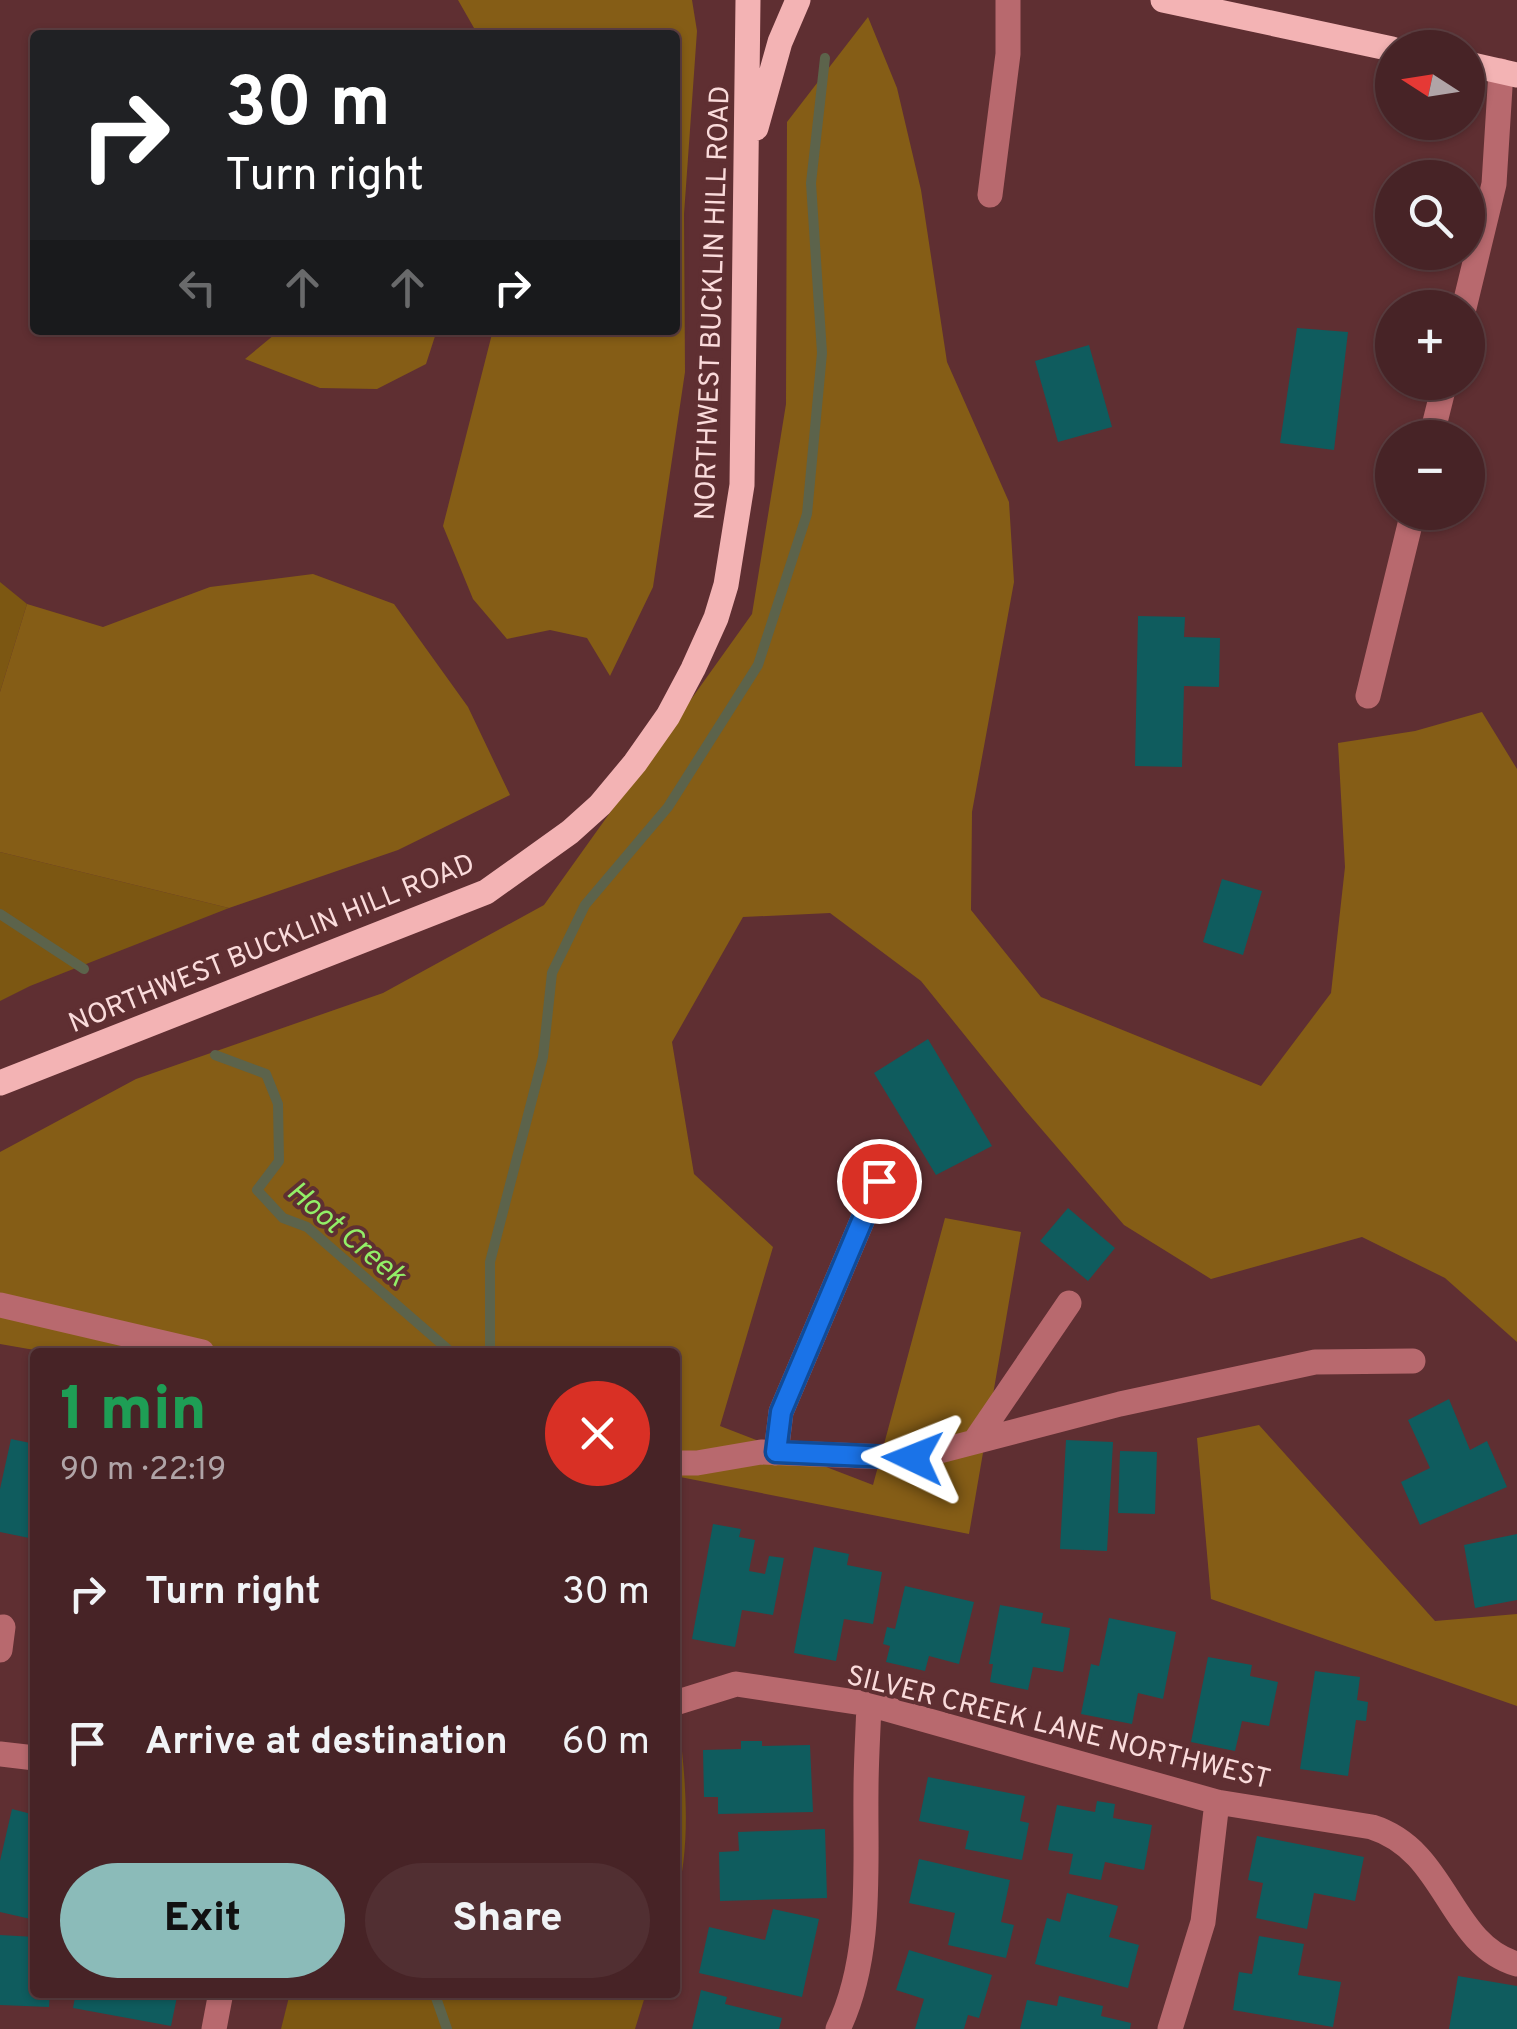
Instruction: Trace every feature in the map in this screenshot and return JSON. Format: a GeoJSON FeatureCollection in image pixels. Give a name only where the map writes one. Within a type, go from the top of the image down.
{"type":"FeatureCollection","features":[{"type":"Feature","properties":{"kind":"main road","name":"NORTHWEST BUCKLIN HILL ROAD"},"geometry":{"type":"LineString","coordinates":[[0,1083],[486,892],[570,832],[600,805],[636,763],[668,716],[716,618],[729,569],[742,485],[748,0]]}},
{"type":"Feature","properties":{"kind":"main road"},"geometry":{"type":"LineString","coordinates":[[746,177],[771,73],[798,0]]}},
{"type":"Feature","properties":{"kind":"main road"},"geometry":{"type":"LineString","coordinates":[[1163,0],[1375,44]]}},
{"type":"Feature","properties":{"kind":"street"},"geometry":{"type":"LineString","coordinates":[[990,195],[1008,54],[1008,0]]}},
{"type":"Feature","properties":{"kind":"street"},"geometry":{"type":"LineString","coordinates":[[1468,290],[1494,184],[1509,73]]}},
{"type":"Feature","properties":{"kind":"street"},"geometry":{"type":"LineString","coordinates":[[1368,696],[1409,530]]}},
{"type":"Feature","properties":{"kind":"street"},"geometry":{"type":"LineString","coordinates":[[776,1452],[781,1412],[879,1181]]}},
{"type":"Feature","properties":{"kind":"street"},"geometry":{"type":"LineString","coordinates":[[975,1440],[1069,1303]]}},
{"type":"Feature","properties":{"kind":"street"},"geometry":{"type":"LineString","coordinates":[[0,1306],[184,1348]]}},
{"type":"Feature","properties":{"kind":"street"},"geometry":{"type":"LineString","coordinates":[[680,1463],[776,1452],[913,1458],[1120,1404],[1316,1362],[1413,1361]]}},
{"type":"Feature","properties":{"kind":"street","name":"SILVER CREEK LANE NORTHWEST"},"geometry":{"type":"LineString","coordinates":[[680,1701],[736,1684],[869,1704],[1216,1802],[1372,1827],[1394,1834],[1414,1852],[1446,1892],[1474,1937],[1497,1958],[1517,1964]]}},
{"type":"Feature","properties":{"kind":"street"},"geometry":{"type":"LineString","coordinates":[[838,2029],[860,1952],[869,1854],[869,1704]]}},
{"type":"Feature","properties":{"kind":"street"},"geometry":{"type":"LineString","coordinates":[[0,1754],[30,1757]]}},
{"type":"Feature","properties":{"kind":"street"},"geometry":{"type":"LineString","coordinates":[[1170,2029],[1204,1922],[1216,1802]]}},
{"type":"Feature","properties":{"kind":"street"},"geometry":{"type":"LineString","coordinates":[[214,2029],[220,1998]]}},
{"type":"Feature","properties":{"kind":"shaded area"},"geometry":{"type":"Polygon","coordinates":[[[458,0],[692,0],[697,31],[684,214],[685,372],[653,587],[610,676],[587,638],[550,630],[507,639],[473,599],[443,526],[492,335],[680,335],[680,30],[475,30],[458,0]]]}},
{"type":"Feature","properties":{"kind":"shaded area"},"geometry":{"type":"Polygon","coordinates":[[[868,17],[897,88],[921,190],[947,362],[1009,502],[1014,582],[972,812],[971,910],[1041,997],[1261,1086],[1331,993],[1345,867],[1338,743],[1415,731],[1482,712],[1517,769],[1517,1342],[1445,1278],[1362,1237],[1211,1279],[1124,1225],[921,981],[830,913],[743,917],[672,1042],[694,1174],[773,1247],[720,1426],[873,1485],[945,1218],[1021,1232],[969,1534],[680,1477],[680,1348],[30,1349],[0,1344],[0,1152],[136,1079],[383,993],[544,905],[752,614],[786,404],[787,122],[868,17]]]}},
{"type":"Feature","properties":{"kind":"shaded area"},"geometry":{"type":"Polygon","coordinates":[[[274,335],[435,335],[426,364],[377,389],[320,388],[245,359],[274,335]]]}},
{"type":"Feature","properties":{"kind":"shaded area"},"geometry":{"type":"Polygon","coordinates":[[[313,574],[394,604],[468,707],[510,795],[398,850],[229,908],[0,852],[0,692],[27,604],[103,627],[210,587],[313,574]]]}},
{"type":"Feature","properties":{"kind":"shaded area"},"geometry":{"type":"Polygon","coordinates":[[[0,582],[27,604],[0,692],[0,582]]]}},
{"type":"Feature","properties":{"kind":"shaded area"},"geometry":{"type":"Polygon","coordinates":[[[0,852],[229,908],[0,1001],[0,852]]]}},
{"type":"Feature","properties":{"kind":"shaded area"},"geometry":{"type":"Polygon","coordinates":[[[1259,1425],[1435,1621],[1517,1614],[1517,1706],[1211,1599],[1197,1438],[1259,1425]]]}},
{"type":"Feature","properties":{"kind":"shaded area"},"geometry":{"type":"Polygon","coordinates":[[[680,1738],[686,1827],[680,1883],[680,1738]]]}},
{"type":"Feature","properties":{"kind":"shaded area"},"geometry":{"type":"Polygon","coordinates":[[[289,1998],[644,1998],[635,2029],[281,2029],[289,1998]]]}},
{"type":"Feature","properties":{"kind":"building"},"geometry":{"type":"Polygon","coordinates":[[[1297,328],[1348,332],[1334,450],[1280,443],[1297,328]]]}},
{"type":"Feature","properties":{"kind":"building"},"geometry":{"type":"Polygon","coordinates":[[[1089,345],[1112,427],[1058,442],[1035,361],[1089,345]]]}},
{"type":"Feature","properties":{"kind":"building"},"geometry":{"type":"Polygon","coordinates":[[[1138,616],[1185,617],[1184,637],[1220,638],[1219,687],[1184,686],[1182,767],[1135,766],[1138,616]]]}},
{"type":"Feature","properties":{"kind":"building"},"geometry":{"type":"Polygon","coordinates":[[[1222,879],[1262,891],[1243,955],[1203,942],[1222,879]]]}},
{"type":"Feature","properties":{"kind":"building"},"geometry":{"type":"Polygon","coordinates":[[[928,1039],[992,1146],[936,1175],[874,1073],[928,1039]]]}},
{"type":"Feature","properties":{"kind":"building"},"geometry":{"type":"Polygon","coordinates":[[[1068,1208],[1115,1248],[1088,1281],[1040,1241],[1068,1208]]]}},
{"type":"Feature","properties":{"kind":"building"},"geometry":{"type":"Polygon","coordinates":[[[1449,1399],[1470,1450],[1487,1441],[1507,1487],[1420,1525],[1401,1482],[1430,1468],[1408,1420],[1449,1399]]]}},
{"type":"Feature","properties":{"kind":"building"},"geometry":{"type":"Polygon","coordinates":[[[11,1439],[30,1443],[30,1538],[0,1532],[0,1489],[11,1439]]]}},
{"type":"Feature","properties":{"kind":"building"},"geometry":{"type":"Polygon","coordinates":[[[1066,1440],[1113,1442],[1107,1551],[1060,1549],[1066,1440]]]}},
{"type":"Feature","properties":{"kind":"building"},"geometry":{"type":"Polygon","coordinates":[[[1120,1451],[1157,1452],[1155,1514],[1118,1513],[1120,1451]]]}},
{"type":"Feature","properties":{"kind":"building"},"geometry":{"type":"Polygon","coordinates":[[[713,1524],[741,1529],[739,1537],[755,1540],[749,1571],[765,1574],[769,1556],[784,1558],[773,1615],[742,1610],[735,1647],[692,1639],[713,1524]]]}},
{"type":"Feature","properties":{"kind":"building"},"geometry":{"type":"Polygon","coordinates":[[[1517,1534],[1517,1600],[1475,1608],[1464,1545],[1517,1534]]]}},
{"type":"Feature","properties":{"kind":"building"},"geometry":{"type":"Polygon","coordinates":[[[814,1547],[849,1554],[847,1565],[882,1572],[873,1624],[844,1619],[836,1661],[794,1653],[814,1547]]]}},
{"type":"Feature","properties":{"kind":"building"},"geometry":{"type":"Polygon","coordinates":[[[905,1586],[974,1602],[959,1664],[929,1656],[925,1671],[886,1662],[890,1646],[883,1644],[887,1627],[895,1629],[905,1586]]]}},
{"type":"Feature","properties":{"kind":"building"},"geometry":{"type":"Polygon","coordinates":[[[1000,1605],[1043,1613],[1041,1623],[1070,1628],[1063,1672],[1033,1667],[1028,1690],[990,1682],[993,1664],[989,1664],[1000,1605]]]}},
{"type":"Feature","properties":{"kind":"building"},"geometry":{"type":"Polygon","coordinates":[[[1109,1618],[1176,1632],[1163,1699],[1138,1693],[1132,1724],[1081,1714],[1091,1664],[1099,1666],[1109,1618]]]}},
{"type":"Feature","properties":{"kind":"building"},"geometry":{"type":"Polygon","coordinates":[[[1208,1657],[1252,1665],[1250,1676],[1278,1682],[1269,1726],[1242,1721],[1235,1751],[1191,1742],[1208,1657]]]}},
{"type":"Feature","properties":{"kind":"building"},"geometry":{"type":"Polygon","coordinates":[[[1315,1671],[1360,1677],[1357,1700],[1368,1702],[1366,1721],[1356,1720],[1348,1776],[1300,1769],[1315,1671]]]}},
{"type":"Feature","properties":{"kind":"building"},"geometry":{"type":"Polygon","coordinates":[[[741,1741],[762,1741],[762,1746],[810,1745],[813,1812],[718,1814],[718,1797],[704,1797],[703,1750],[741,1749],[741,1741]]]}},
{"type":"Feature","properties":{"kind":"building"},"geometry":{"type":"Polygon","coordinates":[[[928,1777],[1025,1796],[1020,1821],[1029,1823],[1022,1860],[965,1849],[969,1831],[919,1821],[928,1777]]]}},
{"type":"Feature","properties":{"kind":"building"},"geometry":{"type":"Polygon","coordinates":[[[1097,1801],[1115,1804],[1113,1818],[1152,1825],[1144,1870],[1105,1862],[1101,1880],[1069,1874],[1073,1854],[1048,1850],[1057,1805],[1095,1812],[1097,1801]]]}},
{"type":"Feature","properties":{"kind":"building"},"geometry":{"type":"Polygon","coordinates":[[[12,1809],[30,1814],[30,1919],[0,1912],[0,1861],[12,1809]]]}},
{"type":"Feature","properties":{"kind":"building"},"geometry":{"type":"Polygon","coordinates":[[[825,1829],[827,1898],[720,1901],[719,1852],[739,1851],[738,1832],[825,1829]]]}},
{"type":"Feature","properties":{"kind":"building"},"geometry":{"type":"Polygon","coordinates":[[[1257,1836],[1364,1857],[1355,1901],[1314,1893],[1307,1929],[1256,1918],[1263,1883],[1248,1880],[1257,1836]]]}},
{"type":"Feature","properties":{"kind":"building"},"geometry":{"type":"Polygon","coordinates":[[[919,1859],[1010,1880],[1001,1922],[1014,1925],[1006,1958],[948,1945],[955,1913],[909,1903],[919,1859]]]}},
{"type":"Feature","properties":{"kind":"building"},"geometry":{"type":"Polygon","coordinates":[[[1067,1893],[1118,1906],[1109,1937],[1139,1945],[1128,1988],[1035,1964],[1047,1918],[1060,1922],[1067,1893]]]}},
{"type":"Feature","properties":{"kind":"building"},"geometry":{"type":"Polygon","coordinates":[[[773,1909],[819,1919],[802,1997],[699,1973],[709,1927],[765,1940],[773,1909]]]}},
{"type":"Feature","properties":{"kind":"building"},"geometry":{"type":"Polygon","coordinates":[[[0,1935],[30,1937],[30,1998],[50,1998],[49,2007],[0,2005],[0,1935]]]}},
{"type":"Feature","properties":{"kind":"building"},"geometry":{"type":"Polygon","coordinates":[[[1259,1936],[1304,1944],[1298,1975],[1341,1982],[1333,2027],[1233,2010],[1239,1972],[1252,1974],[1259,1936]]]}},
{"type":"Feature","properties":{"kind":"building"},"geometry":{"type":"Polygon","coordinates":[[[909,1950],[992,1975],[979,2018],[968,2015],[964,2029],[915,2029],[924,1999],[896,1990],[909,1950]]]}},
{"type":"Feature","properties":{"kind":"building"},"geometry":{"type":"Polygon","coordinates":[[[1458,1976],[1517,1986],[1517,2029],[1449,2029],[1458,1976]]]}},
{"type":"Feature","properties":{"kind":"building"},"geometry":{"type":"Polygon","coordinates":[[[701,1990],[727,1997],[725,2004],[782,2018],[779,2029],[692,2029],[701,1990]]]}},
{"type":"Feature","properties":{"kind":"building"},"geometry":{"type":"Polygon","coordinates":[[[1059,1996],[1103,2006],[1101,2016],[1131,2023],[1130,2029],[1020,2029],[1027,2000],[1057,2006],[1059,1996]]]}},
{"type":"Feature","properties":{"kind":"building"},"geometry":{"type":"Polygon","coordinates":[[[75,1998],[177,1998],[171,2026],[73,2008],[75,1998]]]}},
{"type":"Feature","properties":{"kind":"waterway"},"geometry":{"type":"LineString","coordinates":[[490,1348],[490,1262],[543,1057],[552,973],[585,905],[668,807],[758,665],[807,514],[822,353],[811,183],[825,58]]}},
{"type":"Feature","properties":{"kind":"waterway","name":"Hoot Creek"},"geometry":{"type":"LineString","coordinates":[[0,914],[84,969]]}},
{"type":"Feature","properties":{"kind":"waterway","name":"Hoot Creek"},"geometry":{"type":"LineString","coordinates":[[215,1055],[266,1074],[278,1104],[279,1161],[257,1190],[283,1218],[307,1227],[446,1348]]}},
{"type":"Feature","properties":{"kind":"waterway","name":"Hoot Creek"},"geometry":{"type":"LineString","coordinates":[[436,1998],[447,2029]]}},
{"type":"Feature","properties":{"kind":"route"},"geometry":{"type":"LineString","coordinates":[[879,1181],[781,1412],[776,1452],[913,1458]]}}]}
